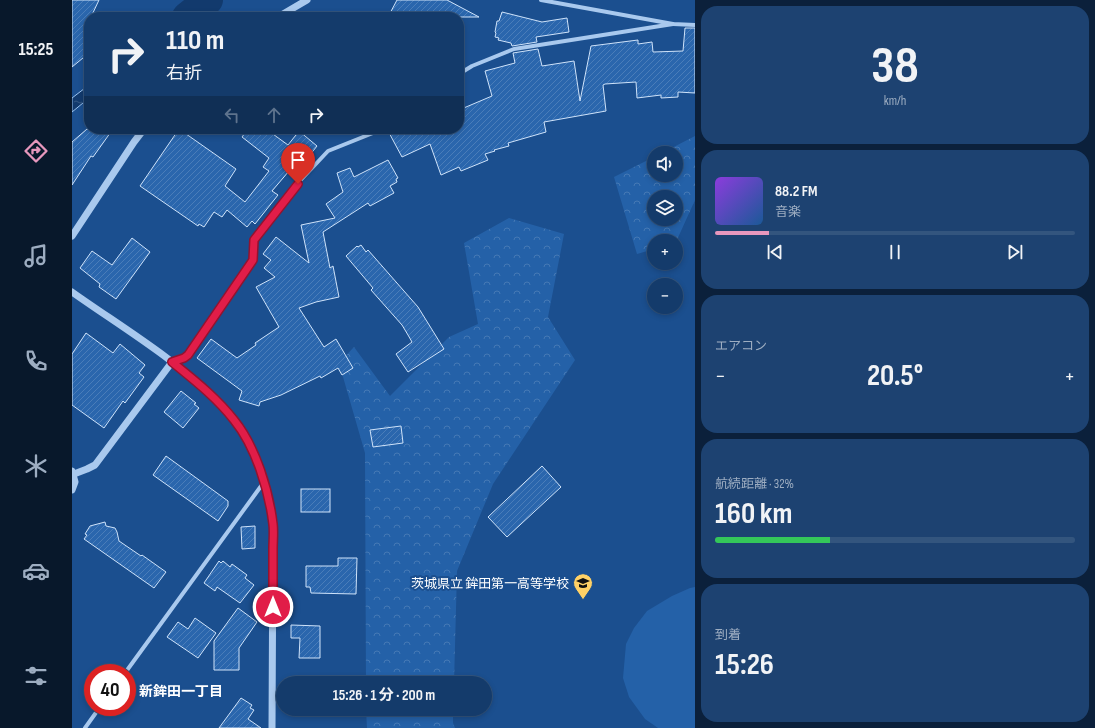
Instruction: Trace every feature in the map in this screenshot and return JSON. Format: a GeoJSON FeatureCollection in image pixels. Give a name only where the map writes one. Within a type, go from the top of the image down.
{"type":"FeatureCollection","features":[{"type":"Feature","properties":{"kind":"street"},"geometry":{"type":"LineString","coordinates":[[287,12],[307,0]]}},
{"type":"Feature","properties":{"kind":"street"},"geometry":{"type":"LineString","coordinates":[[541,0],[673,24],[695,26]]}},
{"type":"Feature","properties":{"kind":"street"},"geometry":{"type":"LineString","coordinates":[[464,71],[472,66],[514,49],[673,24]]}},
{"type":"Feature","properties":{"kind":"street"},"geometry":{"type":"LineString","coordinates":[[72,236],[140,134]]}},
{"type":"Feature","properties":{"kind":"street"},"geometry":{"type":"LineString","coordinates":[[72,490],[75,482],[73,472],[87,469],[95,465],[172,362],[188,355],[253,260],[254,240],[302,179],[328,151],[370,134]]}},
{"type":"Feature","properties":{"kind":"street"},"geometry":{"type":"LineString","coordinates":[[72,292],[172,362],[204,388],[235,420],[248,441],[264,482],[270,505],[273,526],[272,728]]}},
{"type":"Feature","properties":{"kind":"street"},"geometry":{"type":"LineString","coordinates":[[132,664],[264,482]]}},
{"type":"Feature","properties":{"kind":"street"},"geometry":{"type":"LineString","coordinates":[[85,728],[94,716]]}},
{"type":"Feature","properties":{"kind":"green space"},"geometry":{"type":"Polygon","coordinates":[[[695,136],[695,200],[680,234],[647,234],[647,251],[637,254],[614,177],[647,160],[647,182],[683,182],[683,146],[676,146],[695,136]]]}},
{"type":"Feature","properties":{"kind":"green space"},"geometry":{"type":"Polygon","coordinates":[[[509,218],[564,234],[548,317],[575,360],[493,484],[457,571],[454,676],[366,676],[365,453],[339,363],[354,347],[390,396],[449,337],[478,324],[464,243],[509,218]]]}},
{"type":"Feature","properties":{"kind":"green space"},"geometry":{"type":"Polygon","coordinates":[[[695,587],[695,728],[658,728],[645,719],[629,697],[623,678],[626,644],[634,628],[647,611],[672,596],[695,587]]]}},
{"type":"Feature","properties":{"kind":"green space"},"geometry":{"type":"Polygon","coordinates":[[[366,716],[453,716],[455,728],[367,728],[366,716]]]}},
{"type":"Feature","properties":{"kind":"water"},"geometry":{"type":"Polygon","coordinates":[[[84,89],[84,102],[72,112],[72,98],[84,89]]]}},
{"type":"Feature","properties":{"kind":"building"},"geometry":{"type":"Polygon","coordinates":[[[72,0],[99,0],[93,12],[84,12],[84,57],[72,67],[72,0]]]}},
{"type":"Feature","properties":{"kind":"building"},"geometry":{"type":"Polygon","coordinates":[[[397,0],[447,0],[479,17],[464,17],[464,12],[391,12],[397,0]]]}},
{"type":"Feature","properties":{"kind":"building"},"geometry":{"type":"Polygon","coordinates":[[[502,12],[542,22],[567,18],[569,32],[536,37],[537,42],[512,46],[511,43],[498,40],[499,38],[495,37],[497,21],[499,21],[502,12]]]}},
{"type":"Feature","properties":{"kind":"building"},"geometry":{"type":"Polygon","coordinates":[[[685,28],[695,28],[695,93],[678,92],[678,97],[661,98],[661,95],[637,98],[636,82],[605,84],[603,85],[606,111],[544,122],[546,132],[508,143],[509,146],[485,154],[488,160],[461,171],[459,167],[441,175],[430,144],[402,157],[390,134],[464,134],[464,108],[492,96],[485,71],[515,63],[513,53],[538,49],[542,66],[574,61],[580,101],[591,46],[638,40],[638,44],[652,42],[653,52],[683,51],[685,28]]]}},
{"type":"Feature","properties":{"kind":"building"},"geometry":{"type":"Polygon","coordinates":[[[84,132],[84,134],[109,134],[93,157],[91,156],[72,185],[72,142],[84,132]]]}},
{"type":"Feature","properties":{"kind":"building"},"geometry":{"type":"Polygon","coordinates":[[[176,134],[186,134],[236,169],[225,186],[245,202],[269,171],[263,167],[269,158],[242,137],[244,134],[273,134],[288,145],[297,134],[303,134],[317,146],[294,175],[289,171],[272,191],[278,195],[255,224],[252,221],[247,227],[227,210],[222,217],[214,212],[204,227],[199,224],[198,226],[140,186],[176,134]]]}},
{"type":"Feature","properties":{"kind":"building"},"geometry":{"type":"Polygon","coordinates":[[[388,160],[398,178],[396,179],[397,182],[390,186],[394,193],[370,206],[368,203],[323,232],[330,268],[333,266],[339,297],[316,302],[299,308],[324,347],[336,339],[353,368],[342,375],[338,368],[321,378],[320,376],[281,395],[260,402],[259,406],[239,400],[242,391],[197,358],[211,339],[237,358],[256,345],[255,343],[279,327],[256,287],[275,277],[264,268],[271,260],[263,254],[276,237],[309,263],[301,225],[335,218],[326,204],[343,192],[337,173],[350,168],[354,177],[388,160]]]}},
{"type":"Feature","properties":{"kind":"building"},"geometry":{"type":"Polygon","coordinates":[[[132,238],[150,252],[116,299],[99,287],[100,284],[80,268],[92,251],[112,265],[132,238]]]}},
{"type":"Feature","properties":{"kind":"building"},"geometry":{"type":"Polygon","coordinates":[[[361,245],[366,252],[368,250],[418,307],[444,349],[408,372],[396,354],[412,342],[402,325],[371,290],[373,288],[346,256],[357,246],[358,247],[361,245]]]}},
{"type":"Feature","properties":{"kind":"building"},"geometry":{"type":"Polygon","coordinates":[[[86,333],[113,353],[120,344],[145,365],[139,373],[144,377],[125,403],[123,401],[104,428],[72,405],[72,354],[86,333]]]}},
{"type":"Feature","properties":{"kind":"building"},"geometry":{"type":"Polygon","coordinates":[[[181,391],[196,403],[194,404],[199,408],[183,428],[164,412],[181,391]]]}},
{"type":"Feature","properties":{"kind":"building"},"geometry":{"type":"Polygon","coordinates":[[[401,426],[403,443],[373,447],[370,430],[401,426]]]}},
{"type":"Feature","properties":{"kind":"building"},"geometry":{"type":"Polygon","coordinates":[[[166,456],[228,501],[228,506],[218,521],[153,475],[166,456]]]}},
{"type":"Feature","properties":{"kind":"building"},"geometry":{"type":"Polygon","coordinates":[[[542,466],[561,487],[507,537],[488,517],[542,466]]]}},
{"type":"Feature","properties":{"kind":"building"},"geometry":{"type":"Polygon","coordinates":[[[301,489],[330,489],[330,512],[301,512],[301,489]]]}},
{"type":"Feature","properties":{"kind":"building"},"geometry":{"type":"Polygon","coordinates":[[[105,522],[106,526],[115,528],[119,541],[166,572],[154,588],[84,539],[90,526],[105,522]]]}},
{"type":"Feature","properties":{"kind":"building"},"geometry":{"type":"Polygon","coordinates":[[[255,526],[255,548],[242,549],[241,527],[255,526]]]}},
{"type":"Feature","properties":{"kind":"building"},"geometry":{"type":"Polygon","coordinates":[[[338,558],[357,558],[356,594],[311,593],[310,587],[306,587],[306,566],[338,566],[338,558]]]}},
{"type":"Feature","properties":{"kind":"building"},"geometry":{"type":"Polygon","coordinates":[[[219,561],[221,563],[223,561],[230,567],[232,564],[247,575],[245,578],[254,585],[240,603],[217,587],[215,591],[204,583],[219,561]]]}},
{"type":"Feature","properties":{"kind":"building"},"geometry":{"type":"Polygon","coordinates":[[[238,608],[257,622],[239,648],[239,670],[214,670],[214,641],[238,608]]]}},
{"type":"Feature","properties":{"kind":"building"},"geometry":{"type":"Polygon","coordinates":[[[195,618],[216,633],[198,658],[167,637],[178,622],[188,629],[195,618]]]}},
{"type":"Feature","properties":{"kind":"building"},"geometry":{"type":"Polygon","coordinates":[[[291,625],[320,626],[320,658],[299,658],[300,638],[291,638],[291,625]]]}},
{"type":"Feature","properties":{"kind":"building"},"geometry":{"type":"Polygon","coordinates":[[[241,698],[252,705],[250,708],[254,710],[248,719],[261,728],[219,728],[241,698]]]}},
{"type":"Feature","properties":{"kind":"waterway"},"geometry":{"type":"LineString","coordinates":[[193,12],[208,0]]}},
{"type":"Feature","properties":{"kind":"place","name":"茨城県立 鉾田第一高等学校"},"geometry":{"type":"Point","coordinates":[583,600]}},
{"type":"Feature","properties":{"kind":"district","name":"新鉾田一丁目"},"geometry":{"type":"Point","coordinates":[181,691]}},
{"type":"Feature","properties":{"kind":"route"},"geometry":{"type":"LineString","coordinates":[[273,607],[273,526],[270,505],[256,460],[248,441],[235,420],[204,388],[172,362],[188,355],[253,260],[254,240],[298,184]]}}]}
